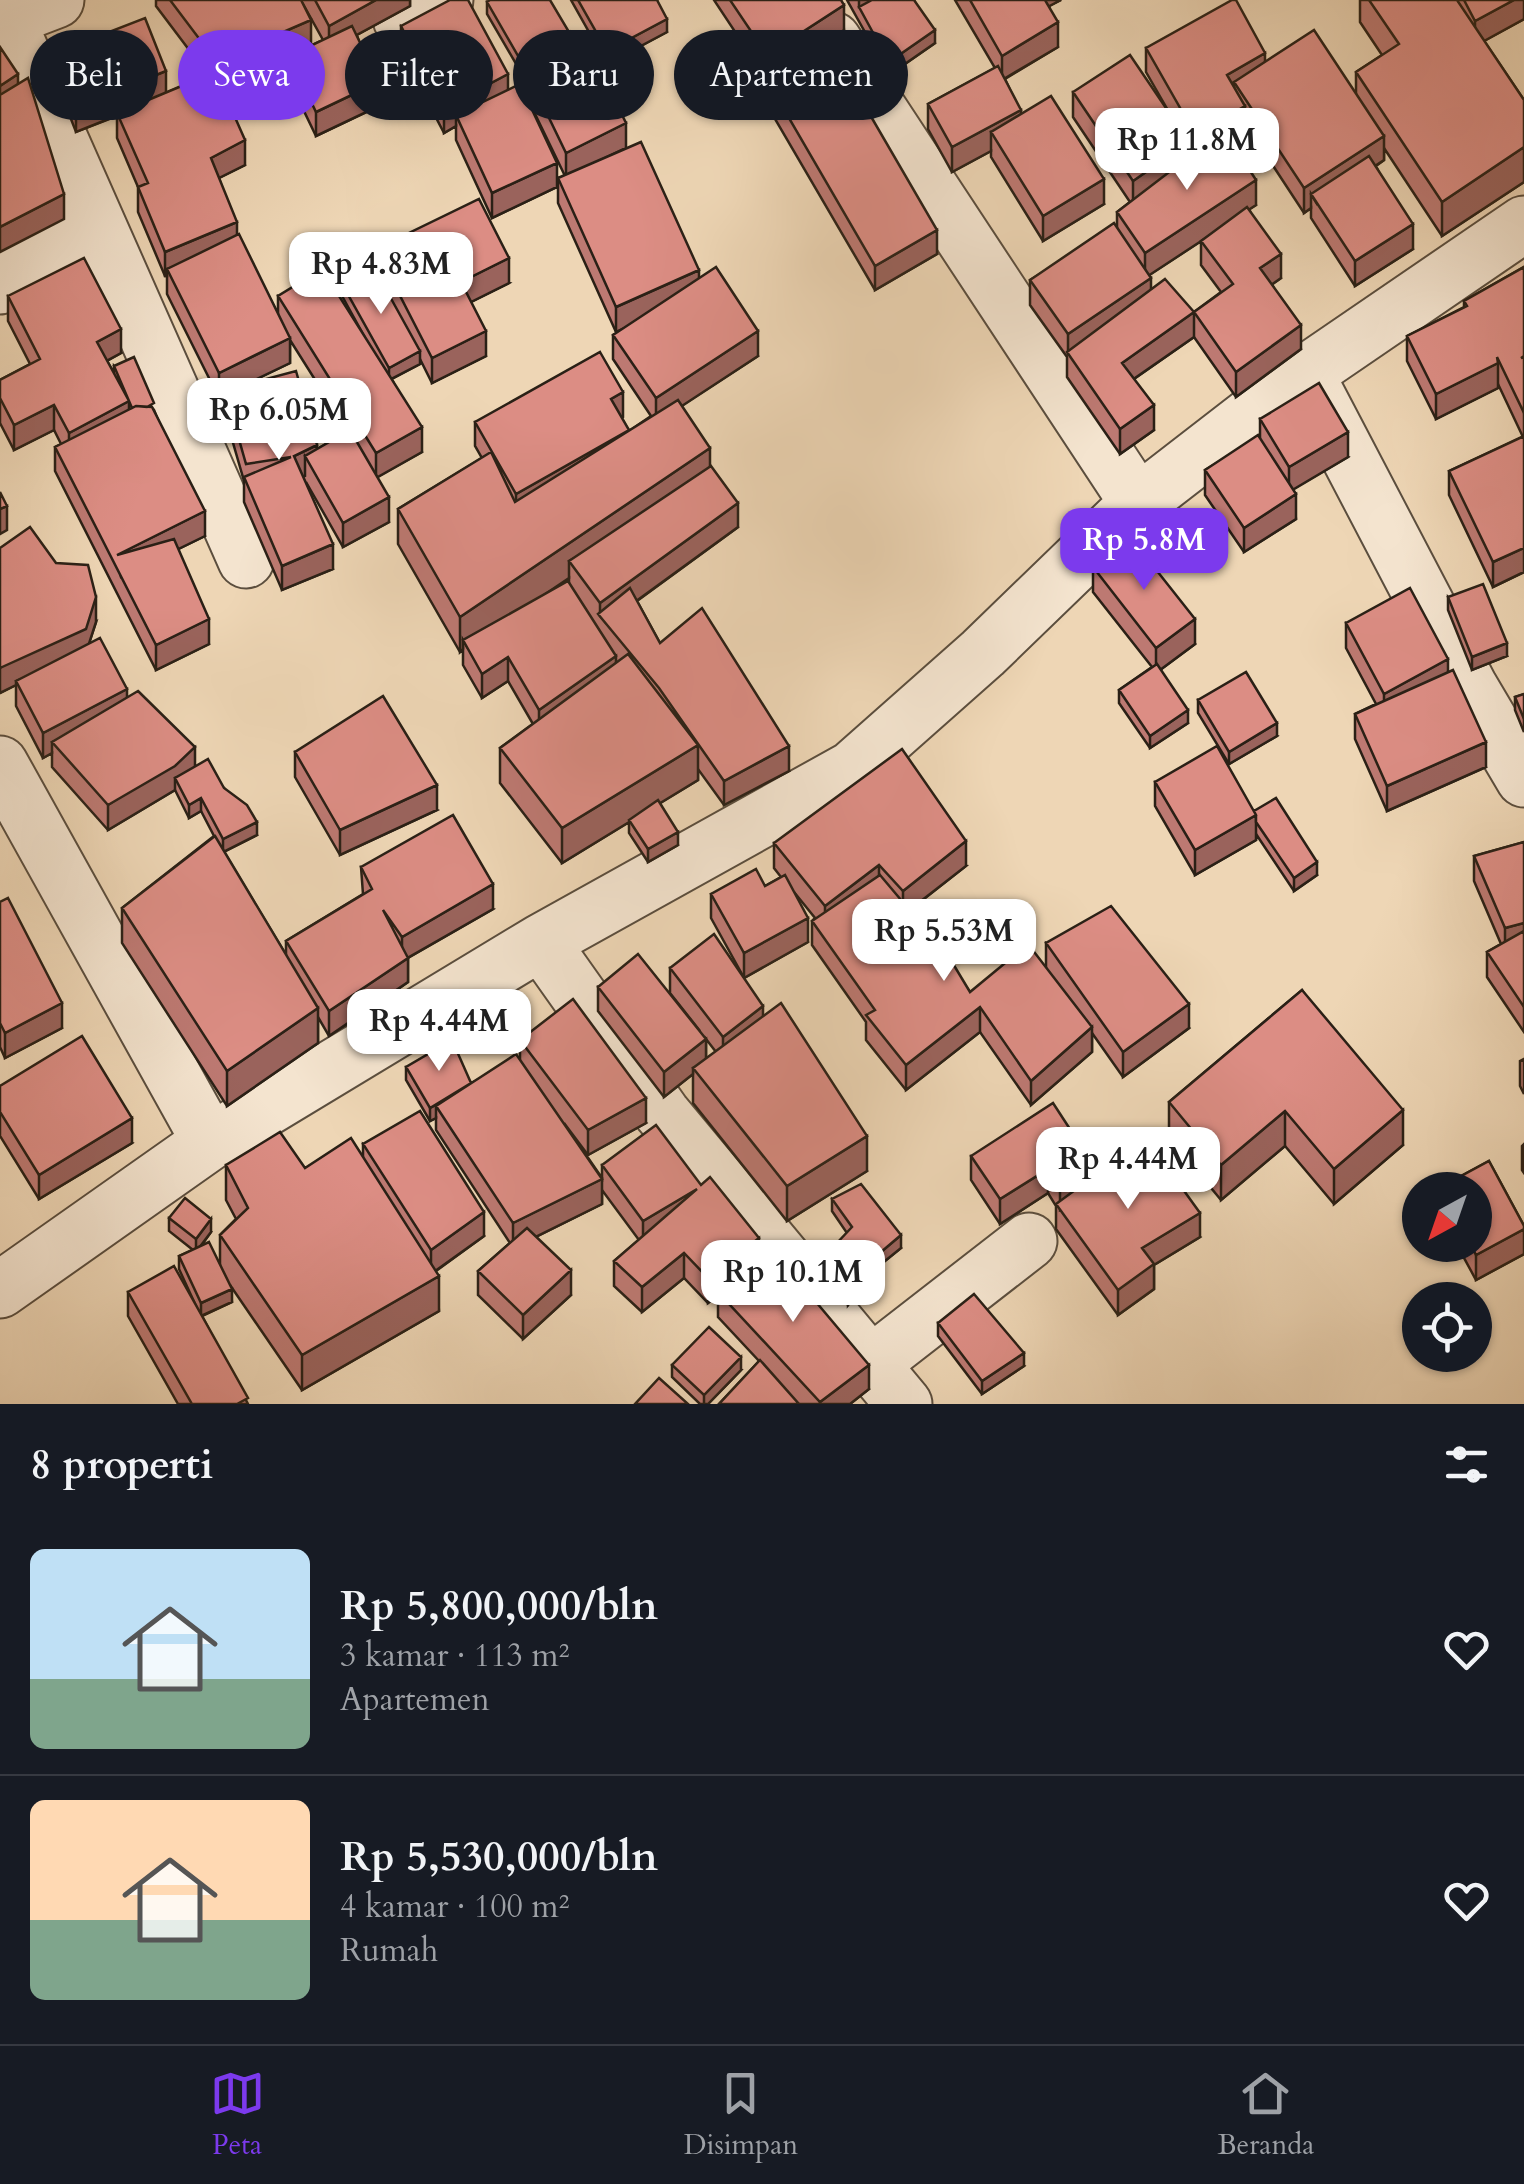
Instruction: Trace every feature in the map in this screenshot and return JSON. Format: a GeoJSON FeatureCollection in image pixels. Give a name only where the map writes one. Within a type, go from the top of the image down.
{"type":"FeatureCollection","features":[{"type":"Feature","properties":{"kind":"street"},"geometry":{"type":"LineString","coordinates":[[22,8],[96,223],[246,560]]}},
{"type":"Feature","properties":{"kind":"street"},"geometry":{"type":"LineString","coordinates":[[885,120],[1138,503]]}},
{"type":"Feature","properties":{"kind":"street"},"geometry":{"type":"LineString","coordinates":[[0,286],[96,223]]}},
{"type":"Feature","properties":{"kind":"street"},"geometry":{"type":"LineString","coordinates":[[0,1290],[210,1142],[540,942],[852,769],[983,653],[1138,503],[1306,373],[1524,224]]}},
{"type":"Feature","properties":{"kind":"street"},"geometry":{"type":"LineString","coordinates":[[1306,373],[1469,686],[1524,779]]}},
{"type":"Feature","properties":{"kind":"street"},"geometry":{"type":"LineString","coordinates":[[0,764],[210,1142]]}},
{"type":"Feature","properties":{"kind":"street"},"geometry":{"type":"LineString","coordinates":[[540,942],[662,1112],[888,1383],[1029,1241]]}},
{"type":"Feature","properties":{"kind":"building"},"geometry":{"type":"Polygon","coordinates":[[[170,0],[301,0],[311,20],[288,30],[193,30],[170,0]]]}},
{"type":"Feature","properties":{"kind":"building"},"geometry":{"type":"Polygon","coordinates":[[[315,0],[376,0],[329,26],[315,0]]]}},
{"type":"Feature","properties":{"kind":"building"},"geometry":{"type":"Polygon","coordinates":[[[450,0],[468,0],[484,30],[403,30],[401,26],[450,0]]]}},
{"type":"Feature","properties":{"kind":"building"},"geometry":{"type":"Polygon","coordinates":[[[550,0],[568,30],[513,30],[513,47],[487,2],[550,0]]]}},
{"type":"Feature","properties":{"kind":"building"},"geometry":{"type":"Polygon","coordinates":[[[578,0],[657,0],[667,19],[646,30],[595,30],[578,0]]]}},
{"type":"Feature","properties":{"kind":"building"},"geometry":{"type":"Polygon","coordinates":[[[730,0],[841,0],[844,5],[806,30],[750,30],[730,0]]]}},
{"type":"Feature","properties":{"kind":"building"},"geometry":{"type":"Polygon","coordinates":[[[872,0],[914,0],[935,30],[908,49],[908,30],[872,30],[859,7],[872,0]]]}},
{"type":"Feature","properties":{"kind":"building"},"geometry":{"type":"Polygon","coordinates":[[[970,0],[1045,0],[1058,22],[1002,56],[970,0]]]}},
{"type":"Feature","properties":{"kind":"building"},"geometry":{"type":"Polygon","coordinates":[[[1236,0],[1265,53],[1227,75],[1245,106],[1195,134],[1146,48],[1236,0]]]}},
{"type":"Feature","properties":{"kind":"building"},"geometry":{"type":"Polygon","coordinates":[[[1369,0],[1457,0],[1524,100],[1524,147],[1442,202],[1356,72],[1399,44],[1369,0]]]}},
{"type":"Feature","properties":{"kind":"building"},"geometry":{"type":"Polygon","coordinates":[[[1464,0],[1514,0],[1475,21],[1464,0]]]}},
{"type":"Feature","properties":{"kind":"building"},"geometry":{"type":"Polygon","coordinates":[[[145,18],[150,30],[114,30],[145,18]]]}},
{"type":"Feature","properties":{"kind":"building"},"geometry":{"type":"Polygon","coordinates":[[[352,26],[354,30],[345,30],[345,98],[325,108],[325,39],[352,26]]]}},
{"type":"Feature","properties":{"kind":"building"},"geometry":{"type":"Polygon","coordinates":[[[1314,30],[1384,136],[1304,188],[1234,82],[1314,30]]]}},
{"type":"Feature","properties":{"kind":"building"},"geometry":{"type":"Polygon","coordinates":[[[493,46],[508,74],[493,82],[493,46]]]}},
{"type":"Feature","properties":{"kind":"building"},"geometry":{"type":"Polygon","coordinates":[[[0,47],[18,74],[0,86],[0,47]]]}},
{"type":"Feature","properties":{"kind":"building"},"geometry":{"type":"Polygon","coordinates":[[[158,51],[166,71],[158,74],[158,51]]]}},
{"type":"Feature","properties":{"kind":"building"},"geometry":{"type":"Polygon","coordinates":[[[1130,55],[1189,142],[1133,181],[1073,92],[1130,55]]]}},
{"type":"Feature","properties":{"kind":"building"},"geometry":{"type":"Polygon","coordinates":[[[998,66],[1021,110],[952,147],[928,104],[998,66]]]}},
{"type":"Feature","properties":{"kind":"building"},"geometry":{"type":"Polygon","coordinates":[[[28,78],[30,120],[41,120],[64,194],[0,227],[0,95],[28,78]]]}},
{"type":"Feature","properties":{"kind":"building"},"geometry":{"type":"Polygon","coordinates":[[[178,87],[178,120],[236,120],[245,140],[211,158],[237,222],[165,252],[138,187],[148,183],[120,120],[158,120],[158,96],[178,87]]]}},
{"type":"Feature","properties":{"kind":"building"},"geometry":{"type":"Polygon","coordinates":[[[513,87],[513,120],[537,120],[557,163],[492,193],[458,120],[493,120],[493,97],[513,87]]]}},
{"type":"Feature","properties":{"kind":"building"},"geometry":{"type":"Polygon","coordinates":[[[1051,96],[1104,179],[1043,216],[991,132],[1051,96]]]}},
{"type":"Feature","properties":{"kind":"building"},"geometry":{"type":"Polygon","coordinates":[[[550,120],[625,120],[626,123],[566,153],[550,120]]]}},
{"type":"Feature","properties":{"kind":"building"},"geometry":{"type":"Polygon","coordinates":[[[790,120],[873,120],[937,230],[875,266],[790,120]]]}},
{"type":"Feature","properties":{"kind":"building"},"geometry":{"type":"Polygon","coordinates":[[[1224,130],[1256,180],[1145,253],[1117,212],[1224,130]]]}},
{"type":"Feature","properties":{"kind":"building"},"geometry":{"type":"Polygon","coordinates":[[[641,142],[699,270],[616,307],[558,178],[641,142]]]}},
{"type":"Feature","properties":{"kind":"building"},"geometry":{"type":"Polygon","coordinates":[[[1369,156],[1413,224],[1355,261],[1311,194],[1369,156]]]}},
{"type":"Feature","properties":{"kind":"building"},"geometry":{"type":"Polygon","coordinates":[[[479,199],[509,258],[461,282],[486,331],[432,358],[376,249],[479,199]]]}},
{"type":"Feature","properties":{"kind":"building"},"geometry":{"type":"Polygon","coordinates":[[[1247,207],[1281,254],[1260,268],[1301,325],[1236,372],[1194,312],[1233,284],[1201,241],[1247,207]]]}},
{"type":"Feature","properties":{"kind":"building"},"geometry":{"type":"Polygon","coordinates":[[[1114,223],[1151,278],[1068,334],[1030,280],[1114,223]]]}},
{"type":"Feature","properties":{"kind":"building"},"geometry":{"type":"Polygon","coordinates":[[[239,234],[290,338],[219,373],[167,269],[239,234]]]}},
{"type":"Feature","properties":{"kind":"building"},"geometry":{"type":"Polygon","coordinates":[[[84,258],[121,329],[97,342],[129,401],[69,433],[54,405],[14,425],[0,398],[0,380],[40,359],[8,296],[84,258]]]}},
{"type":"Feature","properties":{"kind":"building"},"geometry":{"type":"Polygon","coordinates":[[[373,266],[420,351],[389,368],[341,282],[373,266]]]}},
{"type":"Feature","properties":{"kind":"building"},"geometry":{"type":"Polygon","coordinates":[[[716,267],[758,331],[656,398],[613,335],[716,267]]]}},
{"type":"Feature","properties":{"kind":"building"},"geometry":{"type":"Polygon","coordinates":[[[1524,267],[1524,413],[1497,357],[1498,363],[1436,394],[1407,336],[1467,306],[1464,301],[1524,267]]]}},
{"type":"Feature","properties":{"kind":"building"},"geometry":{"type":"Polygon","coordinates":[[[322,269],[422,427],[376,453],[278,296],[322,269]]]}},
{"type":"Feature","properties":{"kind":"building"},"geometry":{"type":"Polygon","coordinates":[[[1165,279],[1194,312],[1122,363],[1154,405],[1120,429],[1067,352],[1165,279]]]}},
{"type":"Feature","properties":{"kind":"building"},"geometry":{"type":"Polygon","coordinates":[[[600,352],[623,392],[611,399],[629,430],[516,494],[475,422],[600,352]]]}},
{"type":"Feature","properties":{"kind":"building"},"geometry":{"type":"Polygon","coordinates":[[[134,357],[154,403],[147,407],[132,408],[114,366],[134,357]]]}},
{"type":"Feature","properties":{"kind":"building"},"geometry":{"type":"Polygon","coordinates":[[[296,371],[317,445],[294,456],[333,544],[282,566],[244,477],[291,457],[246,464],[225,390],[296,371]]]}},
{"type":"Feature","properties":{"kind":"building"},"geometry":{"type":"Polygon","coordinates":[[[1319,383],[1348,432],[1289,467],[1260,419],[1319,383]]]}},
{"type":"Feature","properties":{"kind":"building"},"geometry":{"type":"Polygon","coordinates":[[[678,400],[710,448],[460,617],[398,509],[491,452],[515,502],[678,400]]]}},
{"type":"Feature","properties":{"kind":"building"},"geometry":{"type":"Polygon","coordinates":[[[136,406],[152,407],[205,511],[117,555],[174,539],[209,619],[156,645],[55,447],[136,406]]]}},
{"type":"Feature","properties":{"kind":"building"},"geometry":{"type":"Polygon","coordinates":[[[350,430],[389,497],[343,523],[305,456],[350,430]]]}},
{"type":"Feature","properties":{"kind":"building"},"geometry":{"type":"Polygon","coordinates":[[[1258,435],[1296,494],[1244,528],[1205,470],[1258,435]]]}},
{"type":"Feature","properties":{"kind":"building"},"geometry":{"type":"Polygon","coordinates":[[[1524,436],[1524,548],[1493,562],[1449,471],[1524,436]]]}},
{"type":"Feature","properties":{"kind":"building"},"geometry":{"type":"Polygon","coordinates":[[[711,466],[738,503],[600,603],[569,561],[711,466]]]}},
{"type":"Feature","properties":{"kind":"building"},"geometry":{"type":"Polygon","coordinates":[[[30,527],[56,563],[88,565],[96,597],[86,629],[0,668],[0,548],[30,527]]]}},
{"type":"Feature","properties":{"kind":"building"},"geometry":{"type":"Polygon","coordinates":[[[1131,538],[1195,619],[1156,648],[1093,567],[1131,538]]]}},
{"type":"Feature","properties":{"kind":"building"},"geometry":{"type":"Polygon","coordinates":[[[568,581],[616,656],[539,710],[508,657],[482,674],[463,640],[568,581]]]}},
{"type":"Feature","properties":{"kind":"building"},"geometry":{"type":"Polygon","coordinates":[[[1483,584],[1507,643],[1472,657],[1448,597],[1483,584]]]}},
{"type":"Feature","properties":{"kind":"building"},"geometry":{"type":"Polygon","coordinates":[[[630,588],[660,643],[702,608],[789,746],[724,781],[659,688],[598,614],[630,588]]]}},
{"type":"Feature","properties":{"kind":"building"},"geometry":{"type":"Polygon","coordinates":[[[1410,588],[1448,659],[1384,694],[1346,623],[1410,588]]]}},
{"type":"Feature","properties":{"kind":"building"},"geometry":{"type":"Polygon","coordinates":[[[100,638],[127,689],[43,733],[16,681],[100,638]]]}},
{"type":"Feature","properties":{"kind":"building"},"geometry":{"type":"Polygon","coordinates":[[[628,654],[698,745],[562,828],[500,748],[628,654]]]}},
{"type":"Feature","properties":{"kind":"building"},"geometry":{"type":"Polygon","coordinates":[[[1157,664],[1188,710],[1150,736],[1119,690],[1157,664]]]}},
{"type":"Feature","properties":{"kind":"building"},"geometry":{"type":"Polygon","coordinates":[[[1453,670],[1486,742],[1387,786],[1355,714],[1453,670]]]}},
{"type":"Feature","properties":{"kind":"building"},"geometry":{"type":"Polygon","coordinates":[[[1246,672],[1277,723],[1229,752],[1198,700],[1246,672]]]}},
{"type":"Feature","properties":{"kind":"building"},"geometry":{"type":"Polygon","coordinates":[[[138,691],[195,747],[175,766],[108,805],[52,742],[138,691]]]}},
{"type":"Feature","properties":{"kind":"building"},"geometry":{"type":"Polygon","coordinates":[[[1524,694],[1524,719],[1515,697],[1524,694]]]}},
{"type":"Feature","properties":{"kind":"building"},"geometry":{"type":"Polygon","coordinates":[[[383,696],[437,785],[340,830],[295,752],[383,696]]]}},
{"type":"Feature","properties":{"kind":"building"},"geometry":{"type":"Polygon","coordinates":[[[1217,746],[1256,815],[1195,850],[1155,782],[1217,746]]]}},
{"type":"Feature","properties":{"kind":"building"},"geometry":{"type":"Polygon","coordinates":[[[902,749],[966,841],[903,891],[879,865],[825,906],[774,843],[902,749]]]}},
{"type":"Feature","properties":{"kind":"building"},"geometry":{"type":"Polygon","coordinates":[[[208,759],[224,788],[247,805],[257,822],[223,839],[201,798],[189,805],[175,778],[208,759]]]}},
{"type":"Feature","properties":{"kind":"building"},"geometry":{"type":"Polygon","coordinates":[[[1276,798],[1317,862],[1294,878],[1256,822],[1254,811],[1276,798]]]}},
{"type":"Feature","properties":{"kind":"building"},"geometry":{"type":"Polygon","coordinates":[[[658,800],[678,832],[648,849],[629,820],[658,800]]]}},
{"type":"Feature","properties":{"kind":"building"},"geometry":{"type":"Polygon","coordinates":[[[453,815],[493,884],[402,937],[383,910],[408,958],[329,1011],[286,941],[372,889],[361,867],[453,815]]]}},
{"type":"Feature","properties":{"kind":"building"},"geometry":{"type":"Polygon","coordinates":[[[215,836],[318,1008],[227,1071],[122,908],[215,836]]]}},
{"type":"Feature","properties":{"kind":"building"},"geometry":{"type":"Polygon","coordinates":[[[1524,842],[1524,923],[1505,928],[1474,856],[1524,842]]]}},
{"type":"Feature","properties":{"kind":"building"},"geometry":{"type":"Polygon","coordinates":[[[756,869],[765,886],[785,875],[808,918],[744,953],[711,894],[756,869]]]}},
{"type":"Feature","properties":{"kind":"building"},"geometry":{"type":"Polygon","coordinates":[[[880,875],[949,957],[970,992],[1028,944],[1092,1027],[1031,1081],[980,1007],[906,1065],[866,1015],[875,1010],[812,921],[880,875]]]}},
{"type":"Feature","properties":{"kind":"building"},"geometry":{"type":"Polygon","coordinates":[[[8,898],[62,1003],[5,1033],[0,1023],[0,902],[8,898]]]}},
{"type":"Feature","properties":{"kind":"building"},"geometry":{"type":"Polygon","coordinates":[[[1111,906],[1189,1004],[1123,1052],[1046,943],[1111,906]]]}},
{"type":"Feature","properties":{"kind":"building"},"geometry":{"type":"Polygon","coordinates":[[[1524,931],[1524,1007],[1487,952],[1524,931]]]}},
{"type":"Feature","properties":{"kind":"building"},"geometry":{"type":"Polygon","coordinates":[[[714,934],[763,1006],[723,1037],[670,968],[714,934]]]}},
{"type":"Feature","properties":{"kind":"building"},"geometry":{"type":"Polygon","coordinates":[[[638,954],[706,1039],[664,1072],[598,987],[638,954]]]}},
{"type":"Feature","properties":{"kind":"building"},"geometry":{"type":"Polygon","coordinates":[[[1302,990],[1403,1110],[1334,1169],[1285,1111],[1221,1165],[1169,1102],[1302,990]]]}},
{"type":"Feature","properties":{"kind":"building"},"geometry":{"type":"Polygon","coordinates":[[[573,999],[646,1098],[588,1130],[520,1040],[573,999]]]}},
{"type":"Feature","properties":{"kind":"building"},"geometry":{"type":"Polygon","coordinates":[[[781,1003],[867,1136],[787,1186],[693,1068],[781,1003]]]}},
{"type":"Feature","properties":{"kind":"building"},"geometry":{"type":"Polygon","coordinates":[[[82,1036],[132,1118],[39,1175],[0,1112],[0,1086],[82,1036]]]}},
{"type":"Feature","properties":{"kind":"building"},"geometry":{"type":"Polygon","coordinates":[[[452,1040],[471,1083],[430,1108],[406,1067],[452,1040]]]}},
{"type":"Feature","properties":{"kind":"building"},"geometry":{"type":"Polygon","coordinates":[[[516,1054],[602,1179],[513,1223],[436,1106],[516,1054]]]}},
{"type":"Feature","properties":{"kind":"building"},"geometry":{"type":"Polygon","coordinates":[[[1053,1103],[1094,1166],[1060,1188],[1048,1169],[1000,1199],[971,1156],[1053,1103]]]}},
{"type":"Feature","properties":{"kind":"building"},"geometry":{"type":"Polygon","coordinates":[[[420,1111],[484,1212],[431,1250],[363,1144],[420,1111]]]}},
{"type":"Feature","properties":{"kind":"building"},"geometry":{"type":"Polygon","coordinates":[[[656,1125],[701,1185],[710,1177],[759,1238],[708,1278],[684,1253],[642,1287],[614,1261],[697,1189],[643,1221],[602,1165],[656,1125]]]}},
{"type":"Feature","properties":{"kind":"building"},"geometry":{"type":"Polygon","coordinates":[[[280,1132],[305,1168],[351,1138],[439,1276],[302,1355],[220,1235],[248,1208],[226,1165],[280,1132]]]}},
{"type":"Feature","properties":{"kind":"building"},"geometry":{"type":"Polygon","coordinates":[[[1146,1138],[1200,1213],[1142,1248],[1154,1264],[1118,1290],[1056,1204],[1146,1138]]]}},
{"type":"Feature","properties":{"kind":"building"},"geometry":{"type":"Polygon","coordinates":[[[1489,1161],[1524,1229],[1492,1246],[1492,1172],[1469,1172],[1489,1161]]]}},
{"type":"Feature","properties":{"kind":"building"},"geometry":{"type":"Polygon","coordinates":[[[861,1184],[901,1235],[875,1257],[848,1292],[821,1260],[852,1227],[832,1199],[861,1184]]]}},
{"type":"Feature","properties":{"kind":"building"},"geometry":{"type":"Polygon","coordinates":[[[185,1198],[211,1219],[196,1239],[169,1218],[185,1198]]]}},
{"type":"Feature","properties":{"kind":"building"},"geometry":{"type":"Polygon","coordinates":[[[527,1228],[571,1270],[523,1315],[478,1271],[527,1228]]]}},
{"type":"Feature","properties":{"kind":"building"},"geometry":{"type":"Polygon","coordinates":[[[209,1242],[232,1289],[201,1303],[179,1256],[209,1242]]]}},
{"type":"Feature","properties":{"kind":"building"},"geometry":{"type":"Polygon","coordinates":[[[769,1246],[869,1365],[820,1402],[718,1292],[769,1246]]]}},
{"type":"Feature","properties":{"kind":"building"},"geometry":{"type":"Polygon","coordinates":[[[174,1266],[248,1398],[237,1404],[192,1404],[128,1292],[174,1266]]]}},
{"type":"Feature","properties":{"kind":"building"},"geometry":{"type":"Polygon","coordinates":[[[974,1294],[1024,1353],[982,1381],[938,1323],[974,1294]]]}},
{"type":"Feature","properties":{"kind":"building"},"geometry":{"type":"Polygon","coordinates":[[[709,1327],[741,1357],[704,1395],[672,1365],[709,1327]]]}},
{"type":"Feature","properties":{"kind":"building"},"geometry":{"type":"Polygon","coordinates":[[[760,1360],[799,1404],[719,1404],[760,1360]]]}},
{"type":"Feature","properties":{"kind":"building"},"geometry":{"type":"Polygon","coordinates":[[[659,1378],[688,1404],[635,1404],[659,1378]]]}}]}
